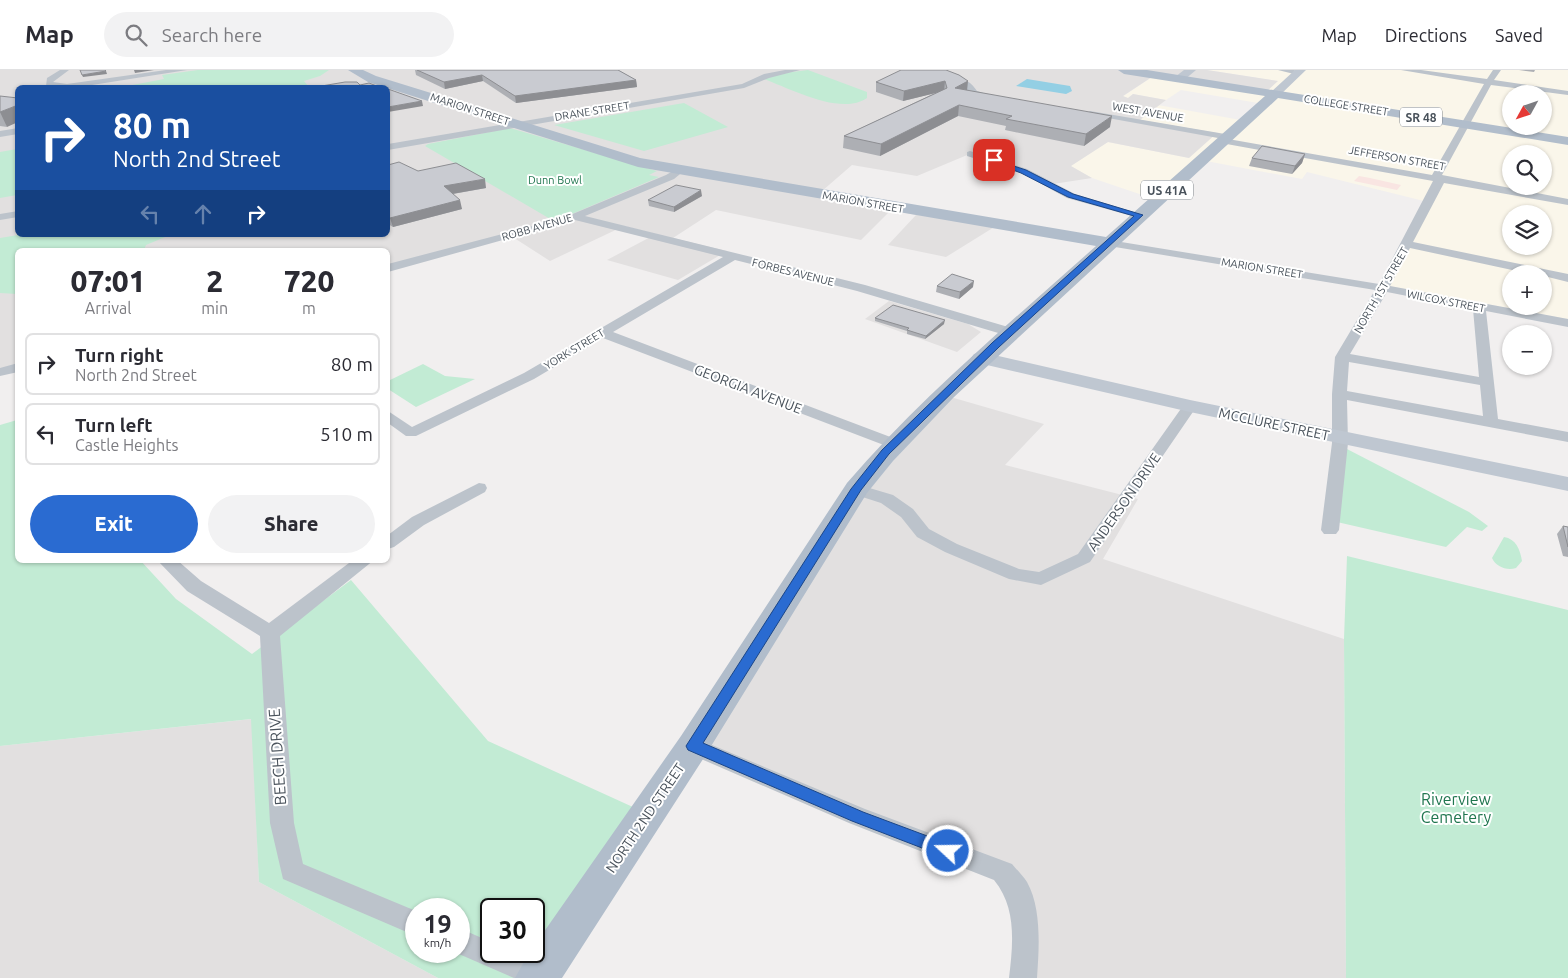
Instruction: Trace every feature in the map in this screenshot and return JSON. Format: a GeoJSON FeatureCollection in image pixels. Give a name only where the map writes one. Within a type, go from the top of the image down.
{"type":"FeatureCollection","features":[{"type":"Feature","properties":{"kind":"main road","name":"MARION STREET"},"geometry":{"type":"LineString","coordinates":[[354,70],[372,79],[638,162],[1109,243]]}},
{"type":"Feature","properties":{"kind":"main road","name":"COLLEGE STREET"},"geometry":{"type":"LineString","coordinates":[[1124,70],[1568,141]]}},
{"type":"Feature","properties":{"kind":"main road"},"geometry":{"type":"LineString","coordinates":[[1179,79],[1191,70]]}},
{"type":"Feature","properties":{"kind":"main road","name":"NORTH 2ND STREET"},"geometry":{"type":"LineString","coordinates":[[538,977],[694,746],[856,489],[895,444],[981,358],[1223,138],[1300,71]]}},
{"type":"Feature","properties":{"kind":"main road","name":"MCCLURE STREET"},"geometry":{"type":"LineString","coordinates":[[981,358],[1190,406],[1568,484]]}},
{"type":"Feature","properties":{"kind":"street"},"geometry":{"type":"LineString","coordinates":[[55,85],[50,84],[50,80],[65,70]]}},
{"type":"Feature","properties":{"kind":"street"},"geometry":{"type":"LineString","coordinates":[[87,85],[184,70]]}},
{"type":"Feature","properties":{"kind":"street","name":"DRANE STREET"},"geometry":{"type":"LineString","coordinates":[[390,147],[744,86],[767,76],[796,70]]}},
{"type":"Feature","properties":{"kind":"street"},"geometry":{"type":"LineString","coordinates":[[926,70],[952,77],[968,85],[974,93],[1000,98]]}},
{"type":"Feature","properties":{"kind":"street"},"geometry":{"type":"LineString","coordinates":[[952,77],[965,70]]}},
{"type":"Feature","properties":{"kind":"street"},"geometry":{"type":"LineString","coordinates":[[1282,70],[1300,71]]}},
{"type":"Feature","properties":{"kind":"street"},"geometry":{"type":"LineString","coordinates":[[1405,70],[1568,93]]}},
{"type":"Feature","properties":{"kind":"street","name":"NORTH 1ST STREET"},"geometry":{"type":"LineString","coordinates":[[1330,530],[1340,438],[1339,394],[1342,357],[1407,244],[1439,183],[1437,174],[1464,124],[1497,70]]}},
{"type":"Feature","properties":{"kind":"street","name":"WEST AVENUE"},"geometry":{"type":"LineString","coordinates":[[1083,112],[1223,138]]}},
{"type":"Feature","properties":{"kind":"street"},"geometry":{"type":"LineString","coordinates":[[0,134],[15,132]]}},
{"type":"Feature","properties":{"kind":"street","name":"JEFFERSON STREET"},"geometry":{"type":"LineString","coordinates":[[1223,138],[1568,202]]}},
{"type":"Feature","properties":{"kind":"street"},"geometry":{"type":"LineString","coordinates":[[970,154],[1024,171],[1070,196],[1139,215]]}},
{"type":"Feature","properties":{"kind":"street","name":"ROBB AVENUE"},"geometry":{"type":"LineString","coordinates":[[390,267],[575,217],[670,177],[680,170]]}},
{"type":"Feature","properties":{"kind":"street"},"geometry":{"type":"LineString","coordinates":[[0,217],[15,214]]}},
{"type":"Feature","properties":{"kind":"street","name":"FORBES AVENUE"},"geometry":{"type":"LineString","coordinates":[[575,217],[862,288],[1010,332]]}},
{"type":"Feature","properties":{"kind":"street","name":"MARION STREET"},"geometry":{"type":"LineString","coordinates":[[1109,243],[1383,288]]}},
{"type":"Feature","properties":{"kind":"street"},"geometry":{"type":"LineString","coordinates":[[1407,244],[1568,278]]}},
{"type":"Feature","properties":{"kind":"street","name":"YORK STREET"},"geometry":{"type":"LineString","coordinates":[[390,417],[411,433],[530,376],[732,256]]}},
{"type":"Feature","properties":{"kind":"street","name":"WILCOX STREET"},"geometry":{"type":"LineString","coordinates":[[1383,288],[1479,308],[1568,323]]}},
{"type":"Feature","properties":{"kind":"street"},"geometry":{"type":"LineString","coordinates":[[1479,308],[1485,382],[1491,423]]}},
{"type":"Feature","properties":{"kind":"street","name":"GEORGIA AVENUE"},"geometry":{"type":"LineString","coordinates":[[602,333],[895,444]]}},
{"type":"Feature","properties":{"kind":"street"},"geometry":{"type":"LineString","coordinates":[[1342,357],[1485,382]]}},
{"type":"Feature","properties":{"kind":"street"},"geometry":{"type":"LineString","coordinates":[[0,372],[15,368]]}},
{"type":"Feature","properties":{"kind":"street"},"geometry":{"type":"LineString","coordinates":[[1339,394],[1568,437]]}},
{"type":"Feature","properties":{"kind":"street","name":"ANDERSON DRIVE"},"geometry":{"type":"LineString","coordinates":[[856,489],[886,499],[907,513],[923,533],[951,548],[1016,575],[1041,579],[1084,558],[1190,406]]}},
{"type":"Feature","properties":{"kind":"street"},"geometry":{"type":"LineString","coordinates":[[390,541],[418,520],[479,488]]}},
{"type":"Feature","properties":{"kind":"street"},"geometry":{"type":"LineString","coordinates":[[169,563],[194,586],[270,633],[361,563]]}},
{"type":"Feature","properties":{"kind":"street","name":"BEECH DRIVE"},"geometry":{"type":"LineString","coordinates":[[270,633],[282,823],[292,871],[405,919]]}},
{"type":"Feature","properties":{"kind":"street"},"geometry":{"type":"LineString","coordinates":[[694,746],[857,816],[1003,872],[1017,889],[1025,925],[1027,937],[1023,978]]}},
{"type":"Feature","properties":{"kind":"street"},"geometry":{"type":"LineString","coordinates":[[470,946],[538,977]]}},
{"type":"Feature","properties":{"kind":"shaded area"},"geometry":{"type":"Polygon","coordinates":[[[0,70],[1207,70],[1278,81],[1267,91],[1158,73],[1123,96],[1128,98],[1133,94],[1166,100],[1140,120],[1217,133],[1189,158],[1108,142],[1071,166],[1092,178],[1053,184],[1007,162],[972,153],[917,176],[852,165],[822,191],[1004,221],[946,257],[888,245],[916,215],[891,210],[861,240],[716,210],[673,238],[727,251],[678,280],[607,260],[656,234],[624,226],[550,261],[508,234],[390,265],[390,248],[15,248],[15,365],[0,369],[0,70]]]}},
{"type":"Feature","properties":{"kind":"shaded area"},"geometry":{"type":"Polygon","coordinates":[[[1207,70],[1568,70],[1568,319],[1546,315],[1552,315],[1552,265],[1502,265],[1502,307],[1389,286],[1432,203],[1307,172],[1302,179],[1206,161],[1163,202],[1092,178],[1070,166],[1108,142],[1189,158],[1139,120],[1158,105],[1246,121],[1264,104],[1181,90],[1166,100],[1133,94],[1128,98],[1122,97],[1158,73],[1267,91],[1277,81],[1207,70]]]}},
{"type":"Feature","properties":{"kind":"shaded area"},"geometry":{"type":"Polygon","coordinates":[[[1359,176],[1401,185],[1397,190],[1354,181],[1359,176]]]}},
{"type":"Feature","properties":{"kind":"shaded area"},"geometry":{"type":"Polygon","coordinates":[[[889,301],[968,324],[981,332],[957,352],[865,319],[889,301]]]}},
{"type":"Feature","properties":{"kind":"shaded area"},"geometry":{"type":"Polygon","coordinates":[[[947,396],[1044,424],[1005,465],[1138,499],[1103,559],[1344,639],[1346,978],[1023,978],[1017,889],[693,746],[856,489],[947,396]]]}},
{"type":"Feature","properties":{"kind":"shaded area"},"geometry":{"type":"Polygon","coordinates":[[[252,719],[259,882],[405,960],[405,963],[410,963],[438,978],[0,978],[0,746],[252,719]]]}},
{"type":"Feature","properties":{"kind":"green space"},"geometry":{"type":"Polygon","coordinates":[[[198,70],[329,70],[320,76],[304,81],[307,85],[132,85],[164,79],[162,75],[198,70]]]}},
{"type":"Feature","properties":{"kind":"green space"},"geometry":{"type":"Polygon","coordinates":[[[808,70],[867,92],[867,98],[856,103],[830,103],[764,79],[784,73],[808,70]]]}},
{"type":"Feature","properties":{"kind":"green space"},"geometry":{"type":"Polygon","coordinates":[[[684,103],[728,127],[644,151],[554,125],[684,103]]]}},
{"type":"Feature","properties":{"kind":"green space","name":"Dunn Bowl"},"geometry":{"type":"Polygon","coordinates":[[[510,128],[657,171],[649,175],[659,177],[572,214],[552,220],[425,146],[510,128]]]}},
{"type":"Feature","properties":{"kind":"green space"},"geometry":{"type":"Polygon","coordinates":[[[15,149],[15,195],[0,198],[0,152],[15,149]]]}},
{"type":"Feature","properties":{"kind":"green space"},"geometry":{"type":"Polygon","coordinates":[[[15,236],[165,237],[146,245],[145,248],[15,248],[15,294],[0,293],[0,238],[15,236]]]}},
{"type":"Feature","properties":{"kind":"green space"},"geometry":{"type":"Polygon","coordinates":[[[423,364],[445,376],[475,379],[416,407],[390,390],[390,380],[423,364]]]}},
{"type":"Feature","properties":{"kind":"green space"},"geometry":{"type":"Polygon","coordinates":[[[15,421],[15,563],[143,563],[176,599],[252,654],[351,580],[488,741],[657,818],[548,978],[438,978],[410,963],[470,963],[470,898],[405,898],[405,960],[259,882],[251,719],[0,746],[0,425],[15,421]]]}},
{"type":"Feature","properties":{"kind":"green space"},"geometry":{"type":"Polygon","coordinates":[[[1345,448],[1469,512],[1488,526],[1482,531],[1467,527],[1446,547],[1337,522],[1345,448]]]}},
{"type":"Feature","properties":{"kind":"green space"},"geometry":{"type":"Polygon","coordinates":[[[1504,537],[1512,540],[1519,549],[1522,561],[1516,568],[1502,568],[1492,558],[1504,537]]]}},
{"type":"Feature","properties":{"kind":"green space","name":"Riverview Cemetery"},"geometry":{"type":"Polygon","coordinates":[[[1347,556],[1568,610],[1568,978],[1346,978],[1344,639],[1347,556]]]}},
{"type":"Feature","properties":{"kind":"water"},"geometry":{"type":"Polygon","coordinates":[[[1027,79],[1070,86],[1072,91],[1066,94],[1016,86],[1027,79]]]}},
{"type":"Feature","properties":{"kind":"building"},"geometry":{"type":"Polygon","coordinates":[[[80,70],[105,70],[106,71],[82,75],[80,70]]]}},
{"type":"Feature","properties":{"kind":"building"},"geometry":{"type":"Polygon","coordinates":[[[417,70],[618,70],[636,80],[515,96],[482,75],[444,82],[417,70]]]}},
{"type":"Feature","properties":{"kind":"building"},"geometry":{"type":"Polygon","coordinates":[[[901,70],[946,70],[968,81],[955,88],[1112,116],[1086,134],[1006,119],[1012,116],[959,105],[881,144],[844,136],[947,88],[945,81],[904,91],[876,82],[901,70]]]}},
{"type":"Feature","properties":{"kind":"building"},"geometry":{"type":"Polygon","coordinates":[[[357,82],[360,85],[328,85],[357,82]]]}},
{"type":"Feature","properties":{"kind":"building"},"geometry":{"type":"Polygon","coordinates":[[[390,90],[422,101],[390,107],[390,90]]]}},
{"type":"Feature","properties":{"kind":"building"},"geometry":{"type":"Polygon","coordinates":[[[0,96],[15,98],[15,106],[0,112],[0,96]]]}},
{"type":"Feature","properties":{"kind":"building"},"geometry":{"type":"Polygon","coordinates":[[[1262,146],[1305,154],[1295,166],[1252,158],[1262,146]]]}},
{"type":"Feature","properties":{"kind":"building"},"geometry":{"type":"Polygon","coordinates":[[[399,162],[418,171],[456,163],[485,179],[444,186],[460,200],[390,218],[390,164],[399,162]]]}},
{"type":"Feature","properties":{"kind":"building"},"geometry":{"type":"Polygon","coordinates":[[[676,185],[701,190],[674,207],[648,200],[676,185]]]}},
{"type":"Feature","properties":{"kind":"building"},"geometry":{"type":"Polygon","coordinates":[[[952,274],[974,281],[960,292],[937,286],[952,274]]]}},
{"type":"Feature","properties":{"kind":"building"},"geometry":{"type":"Polygon","coordinates":[[[893,305],[945,320],[926,336],[907,330],[909,328],[875,318],[893,305]]]}},
{"type":"Feature","properties":{"kind":"building"},"geometry":{"type":"Polygon","coordinates":[[[1563,526],[1568,527],[1568,547],[1563,526]]]}},
{"type":"Feature","properties":{"kind":"route"},"geometry":{"type":"LineString","coordinates":[[948,851],[857,816],[694,746],[856,489],[886,452],[972,367],[1139,215],[1070,196],[1024,171],[994,160]]}}]}
